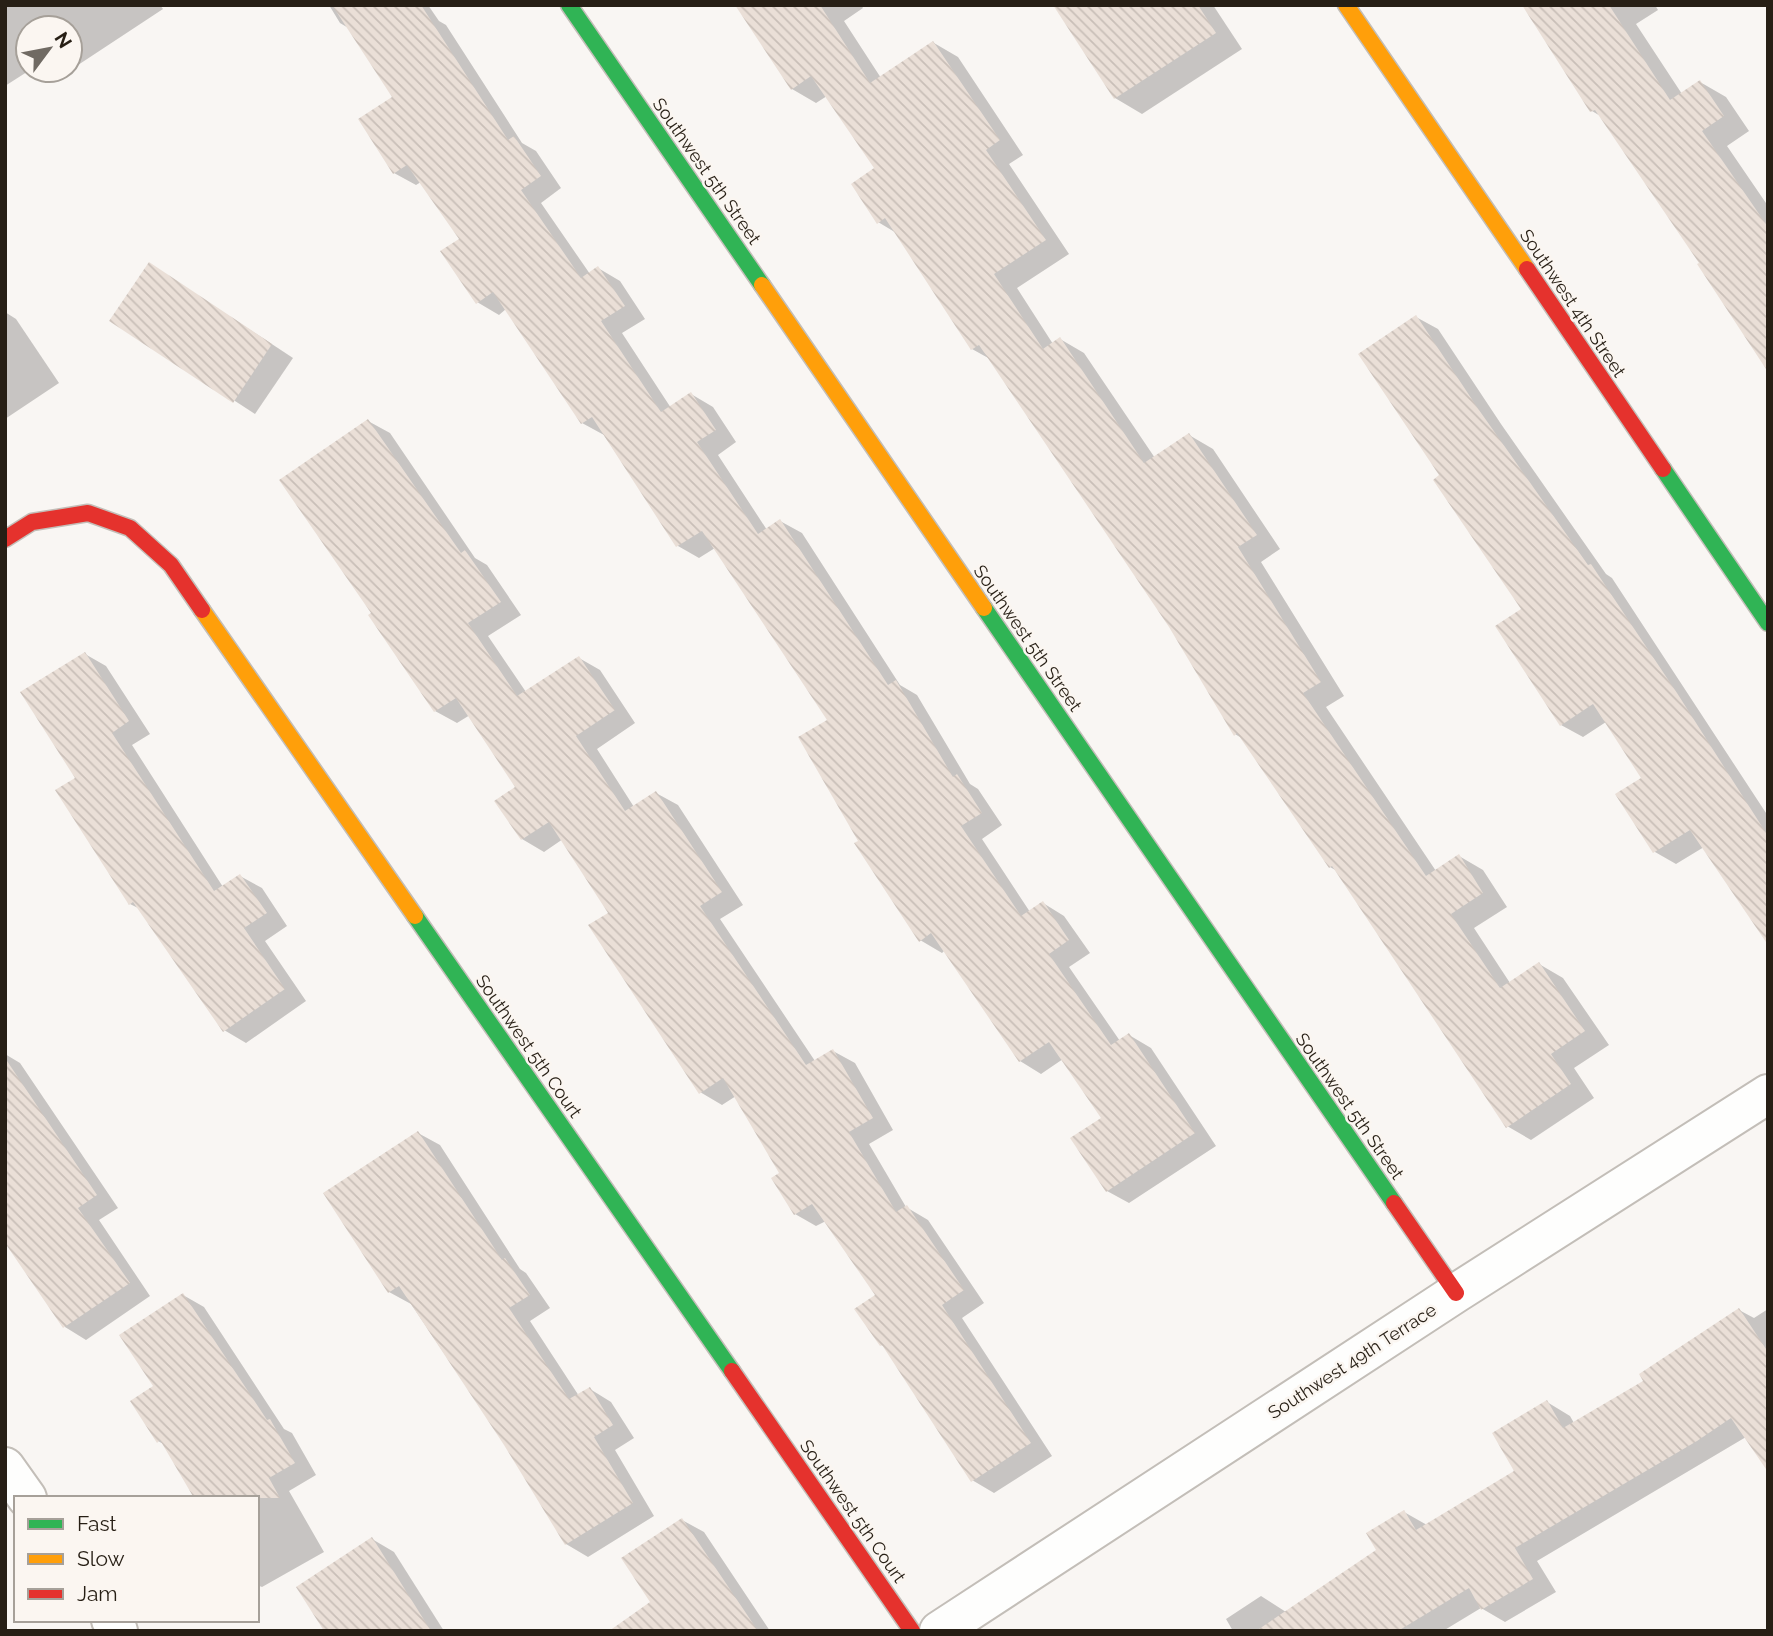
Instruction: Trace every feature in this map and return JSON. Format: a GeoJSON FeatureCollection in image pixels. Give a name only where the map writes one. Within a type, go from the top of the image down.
{"type":"FeatureCollection","features":[{"type":"Feature","properties":{"kind":"street","name":"Southwest 5th Street"},"geometry":{"type":"LineString","coordinates":[[569,5],[1456,1293]]}},
{"type":"Feature","properties":{"kind":"street","name":"Southwest 4th Street"},"geometry":{"type":"LineString","coordinates":[[1346,5],[1768,623]]}},
{"type":"Feature","properties":{"kind":"street","name":"Southwest 5th Court"},"geometry":{"type":"LineString","coordinates":[[5,539],[32,522],[88,513],[130,528],[171,565],[912,1631]]}},
{"type":"Feature","properties":{"kind":"street","name":"Southwest 49th Terrace"},"geometry":{"type":"LineString","coordinates":[[939,1631],[1456,1293],[1768,1094]]}},
{"type":"Feature","properties":{"kind":"street"},"geometry":{"type":"LineString","coordinates":[[5,1466],[26,1496]]}},
{"type":"Feature","properties":{"kind":"building"},"geometry":{"type":"Polygon","coordinates":[[[332,5],[421,5],[508,140],[514,136],[541,176],[521,190],[581,278],[598,266],[625,306],[601,321],[661,412],[691,392],[716,430],[697,442],[758,534],[780,519],[888,685],[896,680],[953,777],[957,774],[982,813],[961,826],[1021,916],[1043,901],[1069,940],[1049,954],[1111,1045],[1129,1033],[1195,1133],[1106,1192],[1070,1138],[1101,1118],[1049,1042],[1019,1062],[931,933],[919,942],[854,843],[858,841],[798,737],[827,720],[702,531],[676,547],[592,417],[581,424],[493,292],[476,304],[440,251],[459,239],[407,165],[393,174],[358,119],[392,97],[332,5]]]}},
{"type":"Feature","properties":{"kind":"building"},"geometry":{"type":"Polygon","coordinates":[[[735,5],[820,5],[870,83],[933,41],[1000,140],[986,150],[1046,240],[994,274],[1043,349],[1060,337],[1144,463],[1189,433],[1257,535],[1238,547],[1321,682],[1303,693],[1426,876],[1459,854],[1483,893],[1451,914],[1500,988],[1539,962],[1585,1031],[1551,1054],[1571,1084],[1506,1128],[1332,866],[1329,868],[1237,733],[1234,736],[1169,627],[979,345],[971,350],[885,218],[877,224],[851,184],[874,168],[811,76],[791,90],[735,5]]]}},
{"type":"Feature","properties":{"kind":"building"},"geometry":{"type":"Polygon","coordinates":[[[1053,5],[1198,5],[1216,33],[1114,99],[1053,5]]]}},
{"type":"Feature","properties":{"kind":"building"},"geometry":{"type":"Polygon","coordinates":[[[1522,5],[1609,5],[1670,100],[1700,80],[1724,116],[1702,131],[1768,227],[1768,372],[1697,264],[1699,263],[1595,110],[1590,112],[1522,5]]]}},
{"type":"Feature","properties":{"kind":"building"},"geometry":{"type":"Polygon","coordinates":[[[149,262],[272,344],[233,403],[109,321],[149,262]]]}},
{"type":"Feature","properties":{"kind":"building"},"geometry":{"type":"Polygon","coordinates":[[[1416,315],[1479,410],[1588,565],[1591,564],[1768,836],[1768,945],[1690,830],[1653,853],[1615,794],[1641,778],[1593,704],[1560,726],[1495,626],[1521,609],[1433,480],[1439,475],[1358,354],[1416,315]]]}},
{"type":"Feature","properties":{"kind":"building"},"geometry":{"type":"Polygon","coordinates":[[[368,419],[461,553],[465,550],[501,602],[468,623],[517,696],[579,656],[615,710],[576,736],[625,811],[656,791],[722,892],[700,906],[806,1065],[833,1049],[873,1118],[849,1132],[896,1212],[907,1205],[964,1290],[942,1305],[1031,1443],[971,1482],[882,1345],[880,1346],[854,1309],[875,1295],[812,1204],[794,1215],[771,1178],[779,1173],[723,1078],[699,1094],[588,925],[608,913],[549,822],[521,840],[494,801],[515,787],[456,698],[434,712],[368,615],[371,613],[279,480],[368,419]]]}},
{"type":"Feature","properties":{"kind":"building"},"geometry":{"type":"Polygon","coordinates":[[[85,652],[129,721],[112,733],[214,891],[240,874],[267,913],[244,928],[285,989],[223,1032],[133,902],[129,905],[55,790],[75,778],[20,692],[85,652]]]}},
{"type":"Feature","properties":{"kind":"building"},"geometry":{"type":"Polygon","coordinates":[[[5,1058],[97,1195],[78,1208],[130,1283],[63,1328],[5,1243],[5,1058]]]}},
{"type":"Feature","properties":{"kind":"building"},"geometry":{"type":"Polygon","coordinates":[[[418,1131],[502,1260],[505,1258],[530,1295],[509,1308],[569,1399],[590,1387],[613,1425],[594,1437],[633,1503],[565,1545],[504,1445],[399,1286],[388,1293],[323,1193],[418,1131]]]}},
{"type":"Feature","properties":{"kind":"building"},"geometry":{"type":"Polygon","coordinates":[[[183,1293],[267,1420],[270,1419],[295,1463],[269,1478],[280,1498],[193,1496],[160,1440],[157,1443],[130,1401],[153,1386],[119,1335],[183,1293]]]}},
{"type":"Feature","properties":{"kind":"building"},"geometry":{"type":"Polygon","coordinates":[[[1739,1308],[1768,1352],[1768,1472],[1731,1418],[1697,1441],[1515,1548],[1533,1579],[1481,1610],[1469,1588],[1398,1631],[1256,1631],[1376,1550],[1366,1533],[1404,1510],[1416,1530],[1514,1471],[1492,1433],[1547,1400],[1563,1428],[1643,1381],[1639,1374],[1739,1308]]]}},
{"type":"Feature","properties":{"kind":"building"},"geometry":{"type":"Polygon","coordinates":[[[682,1518],[758,1631],[609,1631],[650,1602],[621,1558],[682,1518]]]}},
{"type":"Feature","properties":{"kind":"building"},"geometry":{"type":"Polygon","coordinates":[[[372,1537],[431,1631],[324,1631],[296,1587],[372,1537]]]}},
{"type":"Feature","properties":{"kind":"traffic: fast"},"geometry":{"type":"LineString","coordinates":[[569,5],[762,285]]}},
{"type":"Feature","properties":{"kind":"traffic: fast"},"geometry":{"type":"LineString","coordinates":[[1663,469],[1768,623]]}},
{"type":"Feature","properties":{"kind":"traffic: fast"},"geometry":{"type":"LineString","coordinates":[[984,608],[1394,1203]]}},
{"type":"Feature","properties":{"kind":"traffic: fast"},"geometry":{"type":"LineString","coordinates":[[415,916],[732,1371]]}},
{"type":"Feature","properties":{"kind":"traffic: slow"},"geometry":{"type":"LineString","coordinates":[[1346,5],[1527,269]]}},
{"type":"Feature","properties":{"kind":"traffic: slow"},"geometry":{"type":"LineString","coordinates":[[762,285],[984,608]]}},
{"type":"Feature","properties":{"kind":"traffic: slow"},"geometry":{"type":"LineString","coordinates":[[202,610],[415,916]]}},
{"type":"Feature","properties":{"kind":"traffic: jam"},"geometry":{"type":"LineString","coordinates":[[1527,269],[1663,469]]}},
{"type":"Feature","properties":{"kind":"traffic: jam"},"geometry":{"type":"LineString","coordinates":[[5,539],[32,522],[88,513],[130,528],[171,565],[202,610]]}},
{"type":"Feature","properties":{"kind":"traffic: jam"},"geometry":{"type":"LineString","coordinates":[[1394,1203],[1456,1293]]}},
{"type":"Feature","properties":{"kind":"traffic: jam"},"geometry":{"type":"LineString","coordinates":[[732,1371],[912,1631]]}}]}
